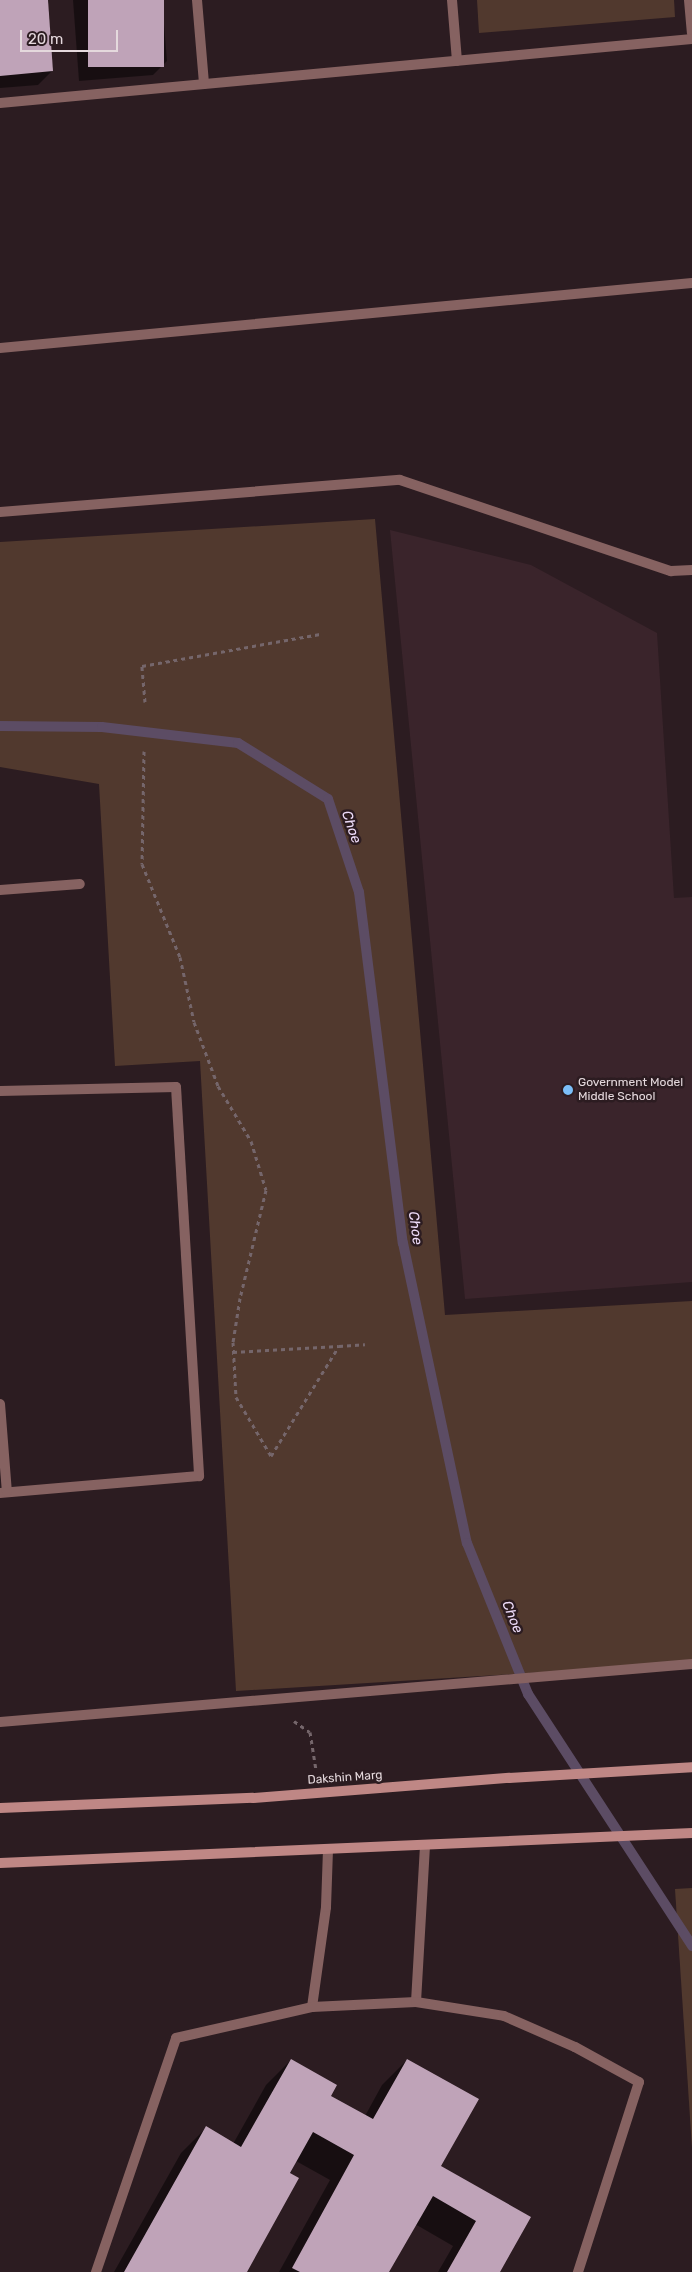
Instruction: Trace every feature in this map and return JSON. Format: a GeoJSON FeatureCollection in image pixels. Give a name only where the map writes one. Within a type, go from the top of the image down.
{"type":"FeatureCollection","features":[{"type":"Feature","properties":{"kind":"main road","name":"Dakshin Marg"},"geometry":{"type":"LineString","coordinates":[[0,1808],[253,1798],[509,1778],[692,1768]]}},
{"type":"Feature","properties":{"kind":"main road"},"geometry":{"type":"LineString","coordinates":[[0,1863],[692,1833]]}},
{"type":"Feature","properties":{"kind":"street"},"geometry":{"type":"LineString","coordinates":[[197,0],[204,84]]}},
{"type":"Feature","properties":{"kind":"street"},"geometry":{"type":"LineString","coordinates":[[452,0],[457,61]]}},
{"type":"Feature","properties":{"kind":"street"},"geometry":{"type":"LineString","coordinates":[[689,0],[692,33]]}},
{"type":"Feature","properties":{"kind":"street"},"geometry":{"type":"LineString","coordinates":[[0,103],[692,38]]}},
{"type":"Feature","properties":{"kind":"street"},"geometry":{"type":"LineString","coordinates":[[0,348],[692,283]]}},
{"type":"Feature","properties":{"kind":"street"},"geometry":{"type":"LineString","coordinates":[[0,512],[400,480],[671,571],[692,570]]}},
{"type":"Feature","properties":{"kind":"street"},"geometry":{"type":"LineString","coordinates":[[0,890],[80,884]]}},
{"type":"Feature","properties":{"kind":"street"},"geometry":{"type":"LineString","coordinates":[[0,1091],[176,1087],[199,1476],[3,1492],[0,1404]]}},
{"type":"Feature","properties":{"kind":"street"},"geometry":{"type":"LineString","coordinates":[[0,1722],[692,1664]]}},
{"type":"Feature","properties":{"kind":"street"},"geometry":{"type":"LineString","coordinates":[[416,2002],[425,1845]]}},
{"type":"Feature","properties":{"kind":"street"},"geometry":{"type":"LineString","coordinates":[[312,2007],[326,1907],[328,1849]]}},
{"type":"Feature","properties":{"kind":"street"},"geometry":{"type":"LineString","coordinates":[[96,2272],[176,2038],[312,2007],[416,2002],[504,2016],[575,2047],[639,2082],[578,2272]]}},
{"type":"Feature","properties":{"kind":"path"},"geometry":{"type":"LineString","coordinates":[[145,702],[142,666],[320,634]]}},
{"type":"Feature","properties":{"kind":"path"},"geometry":{"type":"LineString","coordinates":[[144,751],[142,864],[180,957],[194,1022],[218,1086],[251,1141],[266,1190],[240,1298],[233,1352],[236,1397],[271,1456],[338,1346]]}},
{"type":"Feature","properties":{"kind":"path"},"geometry":{"type":"LineString","coordinates":[[233,1352],[365,1344]]}},
{"type":"Feature","properties":{"kind":"path"},"geometry":{"type":"LineString","coordinates":[[288,1717],[310,1732],[317,1775]]}},
{"type":"Feature","properties":{"kind":"shaded area"},"geometry":{"type":"Polygon","coordinates":[[[477,0],[674,0],[675,17],[479,33],[477,0]]]}},
{"type":"Feature","properties":{"kind":"shaded area"},"geometry":{"type":"Polygon","coordinates":[[[375,519],[445,1315],[692,1301],[692,1663],[236,1691],[200,1061],[115,1066],[99,784],[0,767],[0,542],[375,519]]]}},
{"type":"Feature","properties":{"kind":"shaded area","name":"Government Model Middle School"},"geometry":{"type":"Polygon","coordinates":[[[390,530],[531,565],[657,633],[674,898],[692,897],[692,1282],[465,1299],[390,530]]]}},
{"type":"Feature","properties":{"kind":"shaded area"},"geometry":{"type":"Polygon","coordinates":[[[692,1888],[692,2148],[675,1889],[692,1888]]]}},
{"type":"Feature","properties":{"kind":"building"},"geometry":{"type":"Polygon","coordinates":[[[0,0],[48,0],[53,71],[0,76],[0,0]]]}},
{"type":"Feature","properties":{"kind":"building"},"geometry":{"type":"Polygon","coordinates":[[[88,0],[164,0],[164,67],[88,67],[88,0]]]}},
{"type":"Feature","properties":{"kind":"building"},"geometry":{"type":"Polygon","coordinates":[[[291,2059],[337,2085],[331,2096],[373,2119],[407,2059],[479,2099],[441,2166],[531,2217],[500,2272],[447,2272],[476,2221],[433,2196],[389,2272],[300,2272],[292,2268],[354,2155],[313,2132],[290,2173],[299,2178],[247,2272],[124,2272],[206,2126],[241,2147],[291,2059]]]}},
{"type":"Feature","properties":{"kind":"waterway","name":"Choe"},"geometry":{"type":"LineString","coordinates":[[0,726],[102,727],[238,743],[328,799],[359,892],[403,1243],[467,1543],[528,1694],[692,1946]]}},
{"type":"Feature","properties":{"kind":"place","name":"Government Model Middle School"},"geometry":{"type":"Point","coordinates":[568,1090]}}]}
